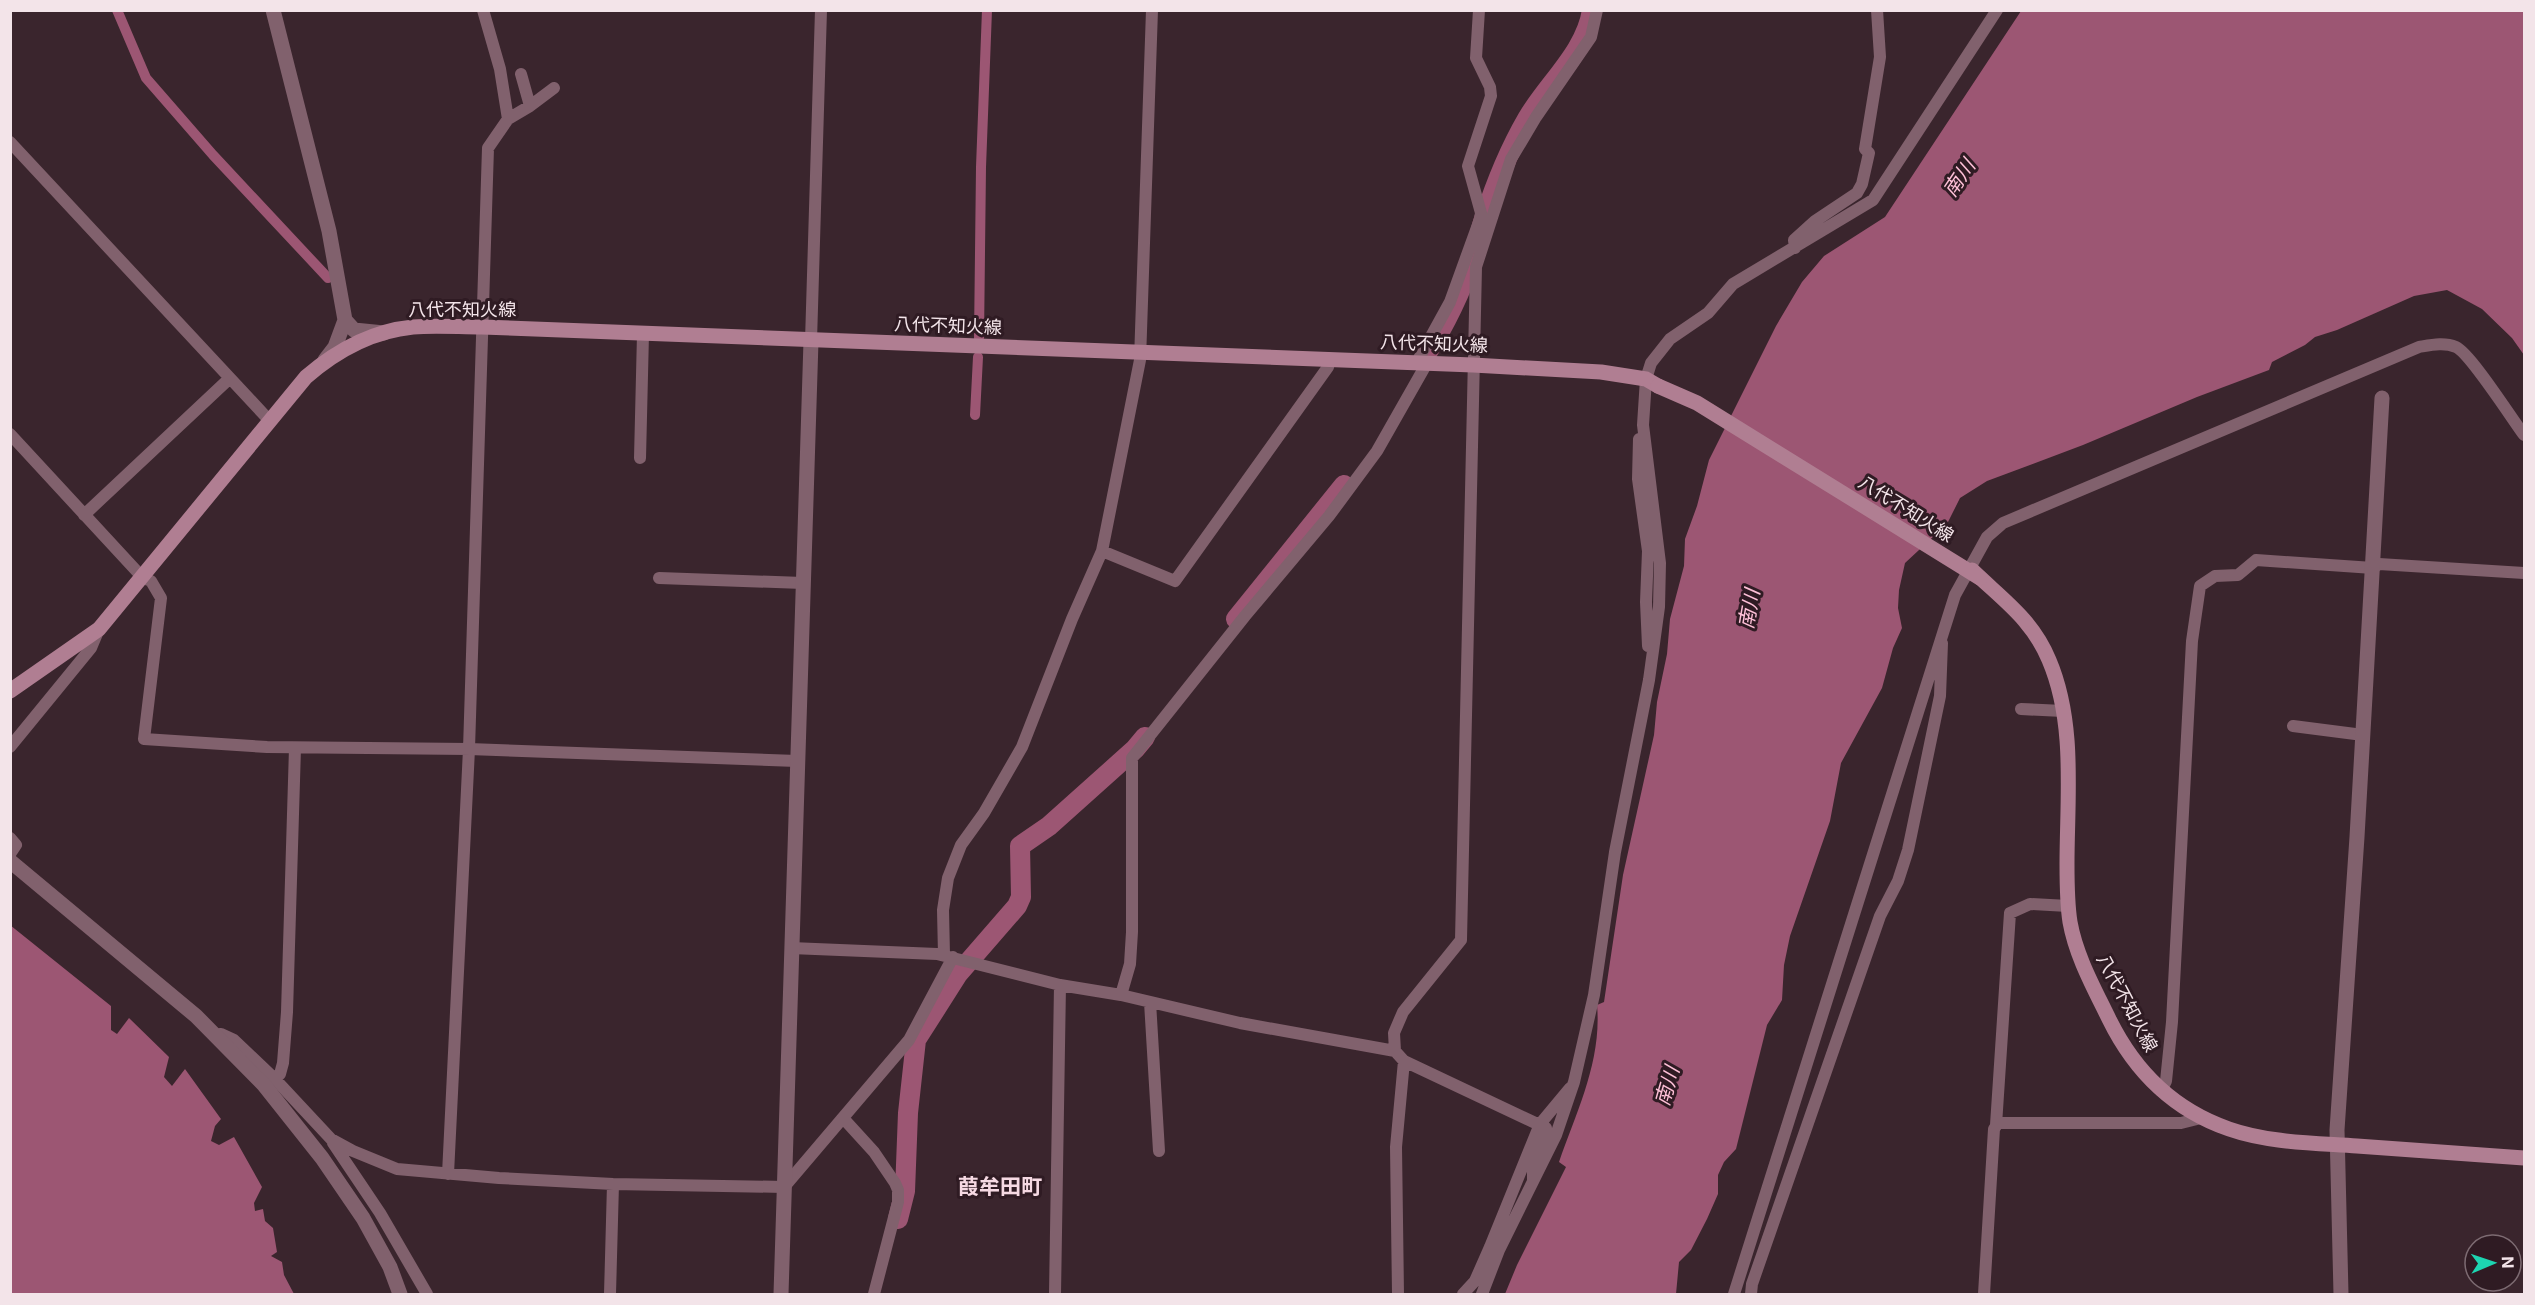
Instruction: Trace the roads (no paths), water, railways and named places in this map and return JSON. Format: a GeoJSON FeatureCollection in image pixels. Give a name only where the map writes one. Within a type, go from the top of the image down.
{"type":"FeatureCollection","features":[{"type":"Feature","properties":{"kind":"main road","name":"八代不知火線"},"geometry":{"type":"LineString","coordinates":[[10,691],[99,629],[306,377],[325,360],[346,347],[384,333],[412,327],[482,327],[1141,351],[1601,372],[1652,382],[1697,403],[1975,573],[2012,604],[2033,628],[2052,669],[2063,711],[2066,752],[2068,906],[2074,939],[2112,1025],[2131,1057],[2161,1091],[2200,1118],[2252,1136],[2338,1145],[2524,1158]]}},
{"type":"Feature","properties":{"kind":"street"},"geometry":{"type":"LineString","coordinates":[[483,10],[500,69],[508,118]]}},
{"type":"Feature","properties":{"kind":"street"},"geometry":{"type":"LineString","coordinates":[[781,1294],[821,10]]}},
{"type":"Feature","properties":{"kind":"street"},"geometry":{"type":"LineString","coordinates":[[784,1187],[909,1040],[953,957],[943,910],[948,878],[961,845],[984,813],[1022,747],[1072,619],[1102,551],[1141,351],[1152,10]]}},
{"type":"Feature","properties":{"kind":"street"},"geometry":{"type":"LineString","coordinates":[[1121,995],[1130,964],[1132,932],[1132,759],[1245,616],[1329,516],[1377,451],[1450,302],[1481,213],[1468,175],[1468,166],[1491,96],[1490,87],[1476,58],[1479,10]]}},
{"type":"Feature","properties":{"kind":"street"},"geometry":{"type":"LineString","coordinates":[[1395,1051],[1394,1033],[1404,1012],[1461,940],[1476,267],[1511,159],[1536,117],[1591,38],[1597,10]]}},
{"type":"Feature","properties":{"kind":"street"},"geometry":{"type":"LineString","coordinates":[[1795,248],[1794,240],[1815,221],[1857,193],[1862,184],[1869,153],[1865,149],[1880,57],[1877,10]]}},
{"type":"Feature","properties":{"kind":"street"},"geometry":{"type":"LineString","coordinates":[[1482,1294],[1499,1250],[1557,1135],[1574,1082],[1594,995],[1615,852],[1652,659],[1659,607],[1660,563],[1643,425],[1652,382],[1651,363],[1670,339],[1708,313],[1733,284],[1873,201],[1997,10]]}},
{"type":"Feature","properties":{"kind":"street"},"geometry":{"type":"LineString","coordinates":[[275,11],[329,231],[345,320],[335,347],[325,360]]}},
{"type":"Feature","properties":{"kind":"street"},"geometry":{"type":"LineString","coordinates":[[521,74],[530,106]]}},
{"type":"Feature","properties":{"kind":"street"},"geometry":{"type":"LineString","coordinates":[[448,1174],[469,749],[488,148],[508,118],[530,106],[554,88]]}},
{"type":"Feature","properties":{"kind":"street"},"geometry":{"type":"LineString","coordinates":[[10,142],[269,420]]}},
{"type":"Feature","properties":{"kind":"street"},"geometry":{"type":"LineString","coordinates":[[345,320],[354,330],[384,333]]}},
{"type":"Feature","properties":{"kind":"street"},"geometry":{"type":"LineString","coordinates":[[640,458],[643,334]]}},
{"type":"Feature","properties":{"kind":"street"},"geometry":{"type":"LineString","coordinates":[[1734,1294],[1954,595],[1975,573],[1987,537],[2003,523],[2419,347],[2435,344],[2446,345],[2463,352],[2524,435]]}},
{"type":"Feature","properties":{"kind":"street"},"geometry":{"type":"LineString","coordinates":[[1102,551],[1175,581],[1292,420],[1328,367],[1330,359]]}},
{"type":"Feature","properties":{"kind":"street"},"geometry":{"type":"LineString","coordinates":[[84,515],[230,378]]}},
{"type":"Feature","properties":{"kind":"street"},"geometry":{"type":"LineString","coordinates":[[2341,1294],[2337,1130],[2382,398]]}},
{"type":"Feature","properties":{"kind":"street"},"geometry":{"type":"LineString","coordinates":[[10,434],[143,578],[151,581],[162,598],[144,739],[295,748],[469,749],[797,761]]}},
{"type":"Feature","properties":{"kind":"street"},"geometry":{"type":"LineString","coordinates":[[2161,1091],[2166,1081],[2172,1022],[2192,641],[2200,586],[2215,576],[2238,575],[2256,560],[2373,568],[2379,564],[2524,573]]}},
{"type":"Feature","properties":{"kind":"street"},"geometry":{"type":"LineString","coordinates":[[659,578],[803,584]]}},
{"type":"Feature","properties":{"kind":"street"},"geometry":{"type":"LineString","coordinates":[[10,747],[91,648],[99,629]]}},
{"type":"Feature","properties":{"kind":"street"},"geometry":{"type":"LineString","coordinates":[[1751,1294],[1752,1284],[1881,916],[1898,881],[1908,850],[1940,696],[1941,635]]}},
{"type":"Feature","properties":{"kind":"street"},"geometry":{"type":"LineString","coordinates":[[2021,709],[2063,711]]}},
{"type":"Feature","properties":{"kind":"street"},"geometry":{"type":"LineString","coordinates":[[2293,726],[2363,735]]}},
{"type":"Feature","properties":{"kind":"street"},"geometry":{"type":"LineString","coordinates":[[10,754],[21,741],[19,736]]}},
{"type":"Feature","properties":{"kind":"street"},"geometry":{"type":"LineString","coordinates":[[275,1079],[280,1074],[283,1063],[287,1012],[295,748]]}},
{"type":"Feature","properties":{"kind":"street"},"geometry":{"type":"LineString","coordinates":[[10,838],[16,845],[10,854]]}},
{"type":"Feature","properties":{"kind":"street"},"geometry":{"type":"LineString","coordinates":[[10,861],[196,1016],[264,1085],[322,1158],[374,1238],[390,1267],[400,1294]]}},
{"type":"Feature","properties":{"kind":"street"},"geometry":{"type":"LineString","coordinates":[[1984,1294],[2010,914],[2030,904],[2068,906]]}},
{"type":"Feature","properties":{"kind":"street"},"geometry":{"type":"LineString","coordinates":[[791,948],[953,957],[1060,985],[1121,995],[1240,1023],[1395,1051],[1404,1061],[1546,1128],[1533,1167],[1533,1184]]}},
{"type":"Feature","properties":{"kind":"street"},"geometry":{"type":"LineString","coordinates":[[1055,1294],[1060,985]]}},
{"type":"Feature","properties":{"kind":"street"},"geometry":{"type":"LineString","coordinates":[[1150,1002],[1159,1151]]}},
{"type":"Feature","properties":{"kind":"street"},"geometry":{"type":"LineString","coordinates":[[216,1035],[221,1034],[234,1040],[275,1079],[331,1139],[380,1213],[427,1294]]}},
{"type":"Feature","properties":{"kind":"street"},"geometry":{"type":"LineString","coordinates":[[1398,1294],[1396,1147],[1404,1061]]}},
{"type":"Feature","properties":{"kind":"street"},"geometry":{"type":"LineString","coordinates":[[1463,1294],[1475,1281],[1491,1247],[1540,1124],[1574,1082]]}},
{"type":"Feature","properties":{"kind":"street"},"geometry":{"type":"LineString","coordinates":[[843,1118],[874,1152],[898,1190],[898,1202],[874,1294]]}},
{"type":"Feature","properties":{"kind":"street"},"geometry":{"type":"LineString","coordinates":[[1996,1125],[2002,1122],[2181,1123],[2200,1118]]}},
{"type":"Feature","properties":{"kind":"street"},"geometry":{"type":"LineString","coordinates":[[331,1139],[397,1169],[613,1184],[784,1187]]}},
{"type":"Feature","properties":{"kind":"street"},"geometry":{"type":"LineString","coordinates":[[610,1294],[613,1184]]}},
{"type":"Feature","properties":{"kind":"water","name":"南川"},"geometry":{"type":"Polygon","coordinates":[[[2021,11],[2524,11],[2524,355],[2512,338],[2482,309],[2447,290],[2414,296],[2337,330],[2315,337],[2305,345],[2272,362],[2269,370],[1987,481],[1960,498],[1947,524],[1905,563],[1898,608],[1902,628],[1893,648],[1882,688],[1841,763],[1830,821],[1790,936],[1784,965],[1782,1000],[1767,1025],[1736,1149],[1724,1162],[1718,1175],[1718,1194],[1707,1219],[1691,1250],[1679,1262],[1676,1294],[1505,1294],[1566,1167],[1559,1162],[1592,1065],[1598,1025],[1597,1005],[1604,1002],[1623,875],[1654,735],[1657,702],[1667,654],[1670,619],[1684,566],[1685,539],[1697,506],[1709,460],[1776,326],[1802,282],[1824,256],[1885,217],[2021,11]]]}},
{"type":"Feature","properties":{"kind":"water"},"geometry":{"type":"Polygon","coordinates":[[[10,925],[111,1006],[111,1030],[117,1034],[129,1018],[169,1057],[164,1077],[172,1086],[185,1069],[221,1119],[215,1126],[211,1141],[219,1145],[234,1137],[262,1187],[254,1203],[255,1211],[263,1209],[265,1221],[273,1228],[277,1252],[271,1256],[282,1262],[284,1275],[294,1294],[11,1294],[10,925]]]}},
{"type":"Feature","properties":{"kind":"waterway"},"geometry":{"type":"LineString","coordinates":[[117,10],[146,78],[213,155],[328,278]]}},
{"type":"Feature","properties":{"kind":"waterway"},"geometry":{"type":"LineString","coordinates":[[979,338],[981,167],[987,10]]}},
{"type":"Feature","properties":{"kind":"waterway"},"geometry":{"type":"LineString","coordinates":[[1427,353],[1464,280],[1493,193],[1514,143],[1535,106],[1574,54],[1582,40],[1592,10]]}},
{"type":"Feature","properties":{"kind":"waterway"},"geometry":{"type":"LineString","coordinates":[[975,415],[978,357]]}},
{"type":"Feature","properties":{"kind":"waterway"},"geometry":{"type":"LineString","coordinates":[[1236,619],[1344,485]]}},
{"type":"Feature","properties":{"kind":"waterway"},"geometry":{"type":"LineString","coordinates":[[898,1219],[905,1191],[908,1113],[916,1040],[958,974],[1017,906],[1021,897],[1020,846],[1049,826],[1135,749],[1145,737]]}},
{"type":"Feature","properties":{"kind":"district","name":"葭牟田町"},"geometry":{"type":"Point","coordinates":[1000,1187]}}]}
